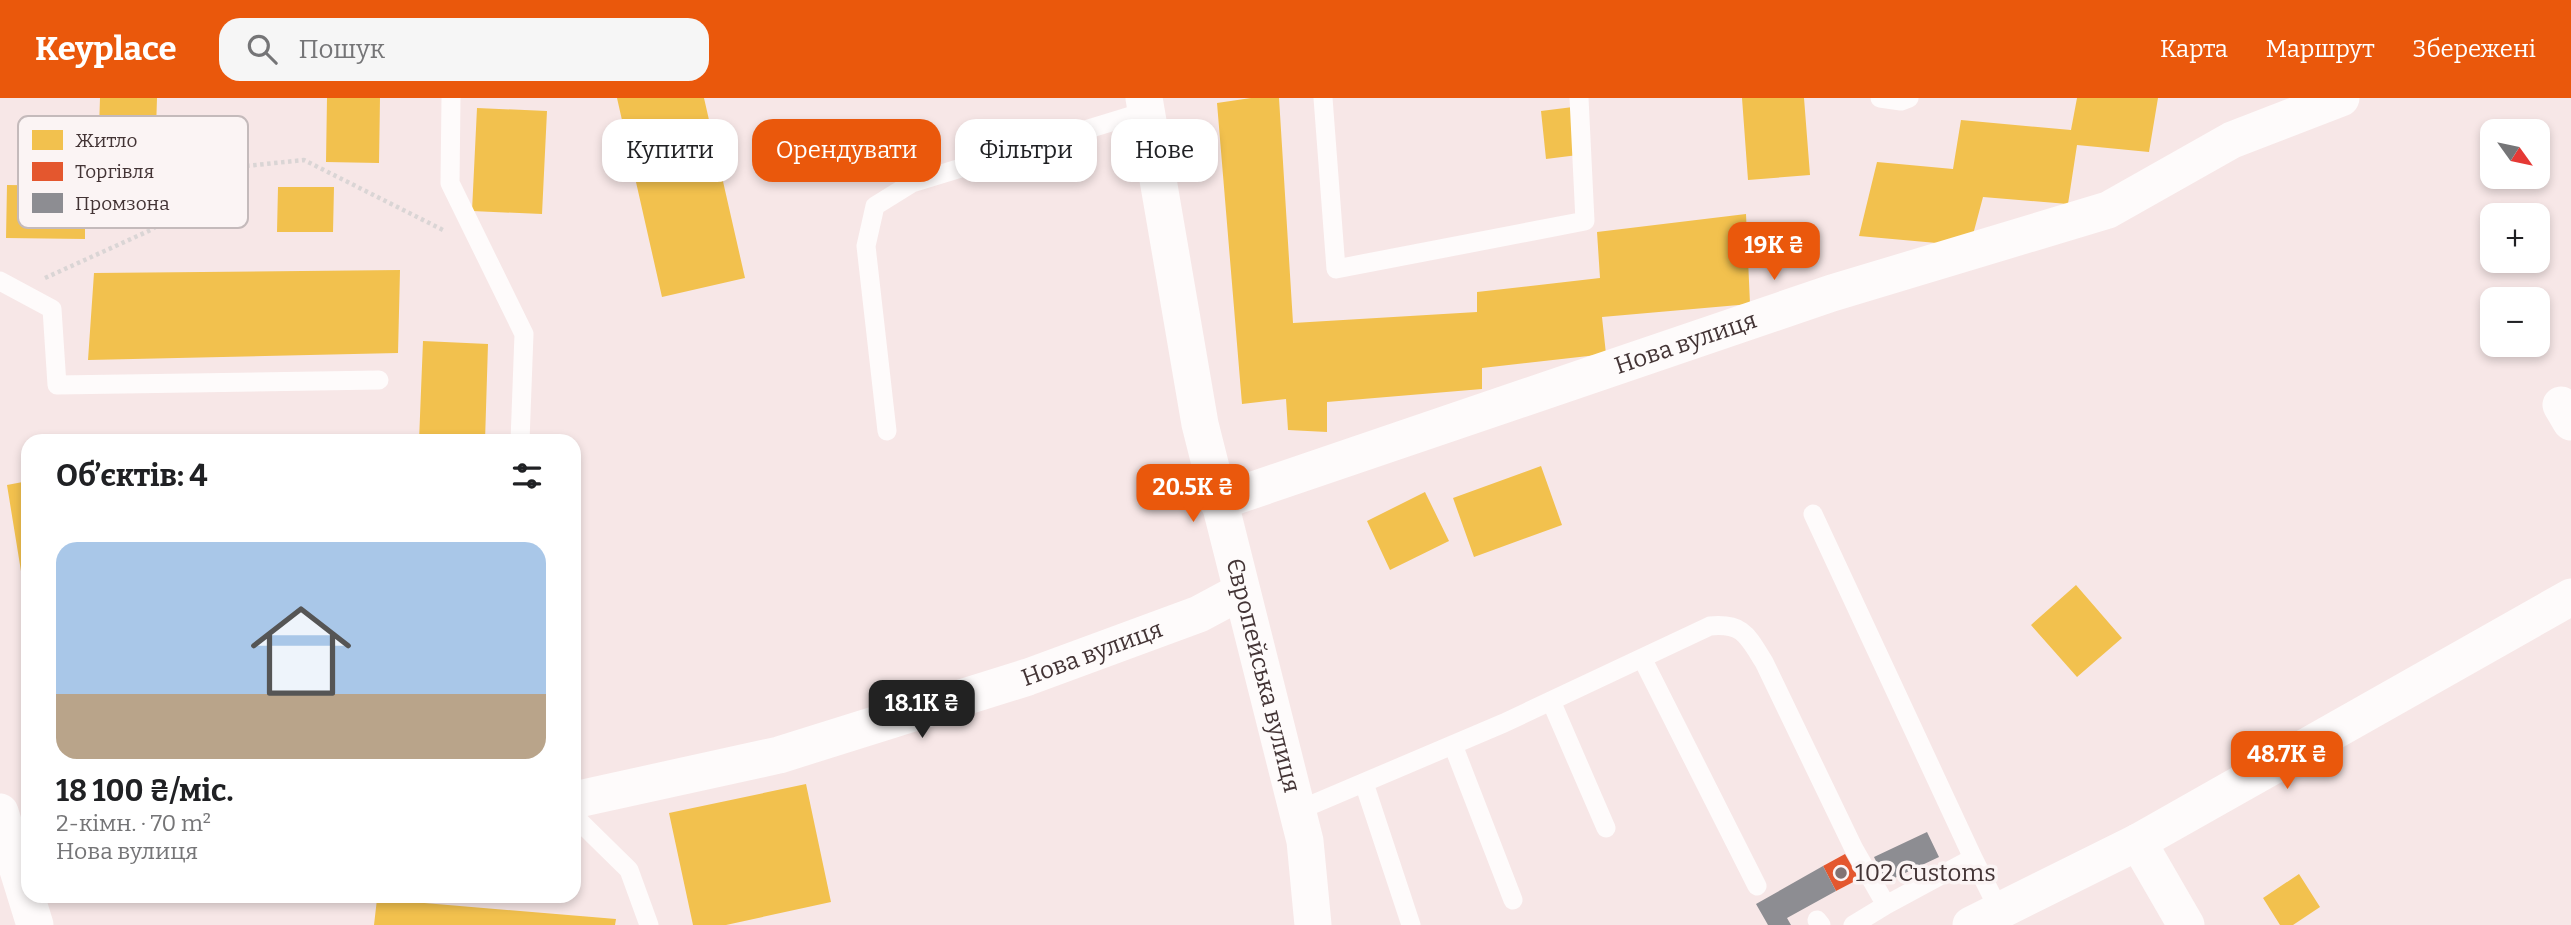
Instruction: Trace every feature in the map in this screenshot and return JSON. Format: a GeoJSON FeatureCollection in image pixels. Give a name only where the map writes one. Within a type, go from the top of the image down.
{"type":"FeatureCollection","features":[{"type":"Feature","properties":{"kind":"street","name":"Нова вулиця"},"geometry":{"type":"LineString","coordinates":[[1218,502],[1832,293],[2108,210],[2232,140],[2341,98]]}},
{"type":"Feature","properties":{"kind":"street","name":"Європейська вулиця"},"geometry":{"type":"LineString","coordinates":[[1146,105],[1200,424],[1240,592],[1305,841],[1313,925]]}},
{"type":"Feature","properties":{"kind":"street","name":"Нова вулиця"},"geometry":{"type":"LineString","coordinates":[[581,798],[779,755],[1015,681],[1199,614],[1240,592]]}},
{"type":"Feature","properties":{"kind":"street"},"geometry":{"type":"LineString","coordinates":[[1971,925],[2138,842],[2571,597]]}},
{"type":"Feature","properties":{"kind":"street"},"geometry":{"type":"LineString","coordinates":[[0,812],[21,880]]}},
{"type":"Feature","properties":{"kind":"street"},"geometry":{"type":"LineString","coordinates":[[2138,842],[2186,925]]}},
{"type":"Feature","properties":{"kind":"street"},"geometry":{"type":"LineString","coordinates":[[28,903],[35,925]]}},
{"type":"Feature","properties":{"kind":"lane"},"geometry":{"type":"LineString","coordinates":[[451,98],[450,183],[524,334],[520,434]]}},
{"type":"Feature","properties":{"kind":"lane"},"geometry":{"type":"LineString","coordinates":[[1323,98],[1335,269],[1584,221],[1579,98]]}},
{"type":"Feature","properties":{"kind":"lane"},"geometry":{"type":"LineString","coordinates":[[1880,98],[1902,101],[1909,98]]}},
{"type":"Feature","properties":{"kind":"lane"},"geometry":{"type":"LineString","coordinates":[[887,431],[866,246],[875,206],[912,183],[1146,105]]}},
{"type":"Feature","properties":{"kind":"lane"},"geometry":{"type":"LineString","coordinates":[[0,281],[51,309],[57,385],[379,380]]}},
{"type":"Feature","properties":{"kind":"lane"},"geometry":{"type":"LineString","coordinates":[[1813,514],[1992,896]]}},
{"type":"Feature","properties":{"kind":"lane"},"geometry":{"type":"LineString","coordinates":[[1297,811],[1453,745],[1710,626],[1731,624],[1748,635],[1764,662],[1854,849],[1886,905]]}},
{"type":"Feature","properties":{"kind":"lane"},"geometry":{"type":"LineString","coordinates":[[1642,658],[1757,886]]}},
{"type":"Feature","properties":{"kind":"lane"},"geometry":{"type":"LineString","coordinates":[[1551,701],[1606,828]]}},
{"type":"Feature","properties":{"kind":"lane"},"geometry":{"type":"LineString","coordinates":[[1453,745],[1513,900]]}},
{"type":"Feature","properties":{"kind":"lane"},"geometry":{"type":"LineString","coordinates":[[1364,783],[1412,925]]}},
{"type":"Feature","properties":{"kind":"lane"},"geometry":{"type":"LineString","coordinates":[[581,823],[629,870],[649,925]]}},
{"type":"Feature","properties":{"kind":"lane"},"geometry":{"type":"LineString","coordinates":[[1853,925],[1973,858]]}},
{"type":"Feature","properties":{"kind":"path"},"geometry":{"type":"LineString","coordinates":[[248,166],[304,160],[483,250]]}},
{"type":"Feature","properties":{"kind":"path"},"geometry":{"type":"LineString","coordinates":[[18,290],[154,228]]}},
{"type":"Feature","properties":{"kind":"building: Житло"},"geometry":{"type":"Polygon","coordinates":[[[100,98],[157,98],[156,116],[99,116],[100,98]]]}},
{"type":"Feature","properties":{"kind":"building: Житло"},"geometry":{"type":"Polygon","coordinates":[[[327,98],[380,98],[379,163],[326,162],[327,98]]]}},
{"type":"Feature","properties":{"kind":"building: Житло"},"geometry":{"type":"Polygon","coordinates":[[[617,98],[704,98],[709,119],[622,119],[617,98]]]}},
{"type":"Feature","properties":{"kind":"building: Житло"},"geometry":{"type":"Polygon","coordinates":[[[1251,98],[1279,98],[1293,323],[1477,312],[1477,292],[1600,278],[1597,232],[1746,214],[1750,304],[1602,317],[1606,354],[1482,368],[1482,389],[1327,402],[1327,432],[1288,430],[1286,399],[1242,404],[1217,103],[1251,98]]]}},
{"type":"Feature","properties":{"kind":"building: Житло"},"geometry":{"type":"Polygon","coordinates":[[[1742,98],[1804,98],[1810,175],[1748,180],[1742,98]]]}},
{"type":"Feature","properties":{"kind":"building: Житло"},"geometry":{"type":"Polygon","coordinates":[[[2077,98],[2158,98],[2149,152],[2077,145],[2068,204],[1983,197],[1970,246],[1859,236],[1877,162],[1953,169],[1961,120],[2071,130],[2077,98]]]}},
{"type":"Feature","properties":{"kind":"building: Житло"},"geometry":{"type":"Polygon","coordinates":[[[1573,107],[1578,155],[1546,159],[1541,111],[1573,107]]]}},
{"type":"Feature","properties":{"kind":"building: Житло"},"geometry":{"type":"Polygon","coordinates":[[[477,108],[547,111],[542,214],[472,211],[477,108]]]}},
{"type":"Feature","properties":{"kind":"building: Житло"},"geometry":{"type":"Polygon","coordinates":[[[636,182],[723,182],[745,278],[662,297],[636,182]]]}},
{"type":"Feature","properties":{"kind":"building: Житло"},"geometry":{"type":"Polygon","coordinates":[[[7,185],[18,185],[18,228],[85,228],[85,239],[6,238],[7,185]]]}},
{"type":"Feature","properties":{"kind":"building: Житло"},"geometry":{"type":"Polygon","coordinates":[[[278,187],[334,187],[333,232],[277,232],[278,187]]]}},
{"type":"Feature","properties":{"kind":"building: Житло"},"geometry":{"type":"Polygon","coordinates":[[[400,270],[398,353],[88,360],[94,273],[400,270]]]}},
{"type":"Feature","properties":{"kind":"building: Житло"},"geometry":{"type":"Polygon","coordinates":[[[423,341],[488,344],[485,434],[419,434],[423,341]]]}},
{"type":"Feature","properties":{"kind":"building: Житло"},"geometry":{"type":"Polygon","coordinates":[[[1541,466],[1562,525],[1474,557],[1453,498],[1541,466]]]}},
{"type":"Feature","properties":{"kind":"building: Житло"},"geometry":{"type":"Polygon","coordinates":[[[21,482],[21,571],[7,485],[21,482]]]}},
{"type":"Feature","properties":{"kind":"building: Житло"},"geometry":{"type":"Polygon","coordinates":[[[1425,492],[1449,541],[1390,570],[1367,521],[1425,492]]]}},
{"type":"Feature","properties":{"kind":"building: Житло"},"geometry":{"type":"Polygon","coordinates":[[[2076,585],[2122,638],[2077,677],[2031,625],[2076,585]]]}},
{"type":"Feature","properties":{"kind":"building: Житло"},"geometry":{"type":"Polygon","coordinates":[[[806,784],[831,902],[726,925],[693,925],[669,813],[806,784]]]}},
{"type":"Feature","properties":{"kind":"building: Житло"},"geometry":{"type":"Polygon","coordinates":[[[2299,874],[2320,907],[2293,925],[2280,925],[2263,898],[2299,874]]]}},
{"type":"Feature","properties":{"kind":"building: Житло"},"geometry":{"type":"Polygon","coordinates":[[[377,903],[425,903],[616,919],[615,925],[374,925],[377,903]]]}},
{"type":"Feature","properties":{"kind":"building: Торгівля","name":"102 Customs"},"geometry":{"type":"Polygon","coordinates":[[[1845,854],[1859,879],[1836,891],[1823,866],[1845,854]]]}},
{"type":"Feature","properties":{"kind":"building: Промзона"},"geometry":{"type":"Polygon","coordinates":[[[1927,832],[1939,857],[1886,882],[1874,857],[1927,832]]]}},
{"type":"Feature","properties":{"kind":"building: Промзона"},"geometry":{"type":"Polygon","coordinates":[[[1823,866],[1836,891],[1787,918],[1791,925],[1768,925],[1756,904],[1823,866]]]}},
{"type":"Feature","properties":{"kind":"place","name":"102 Customs"},"geometry":{"type":"Point","coordinates":[1841,873]}}]}
